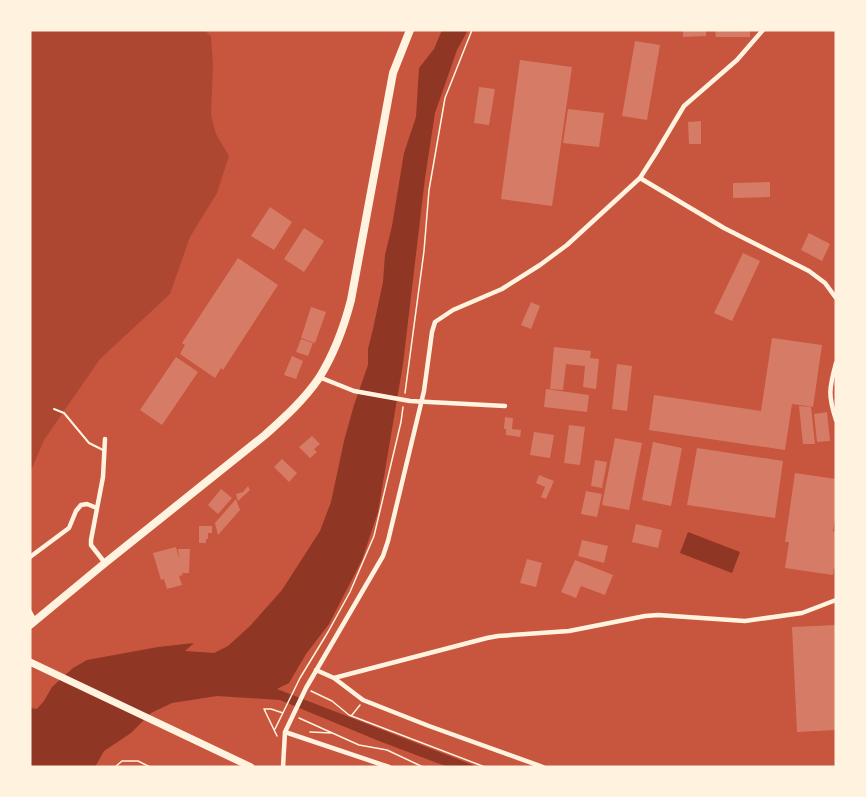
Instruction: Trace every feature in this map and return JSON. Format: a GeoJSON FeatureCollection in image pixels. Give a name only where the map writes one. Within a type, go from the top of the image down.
{"type":"FeatureCollection","features":[{"type":"Feature","properties":{"kind":"main road"},"geometry":{"type":"LineString","coordinates":[[33,623],[265,435],[289,413],[319,377],[345,324],[393,73],[410,30]]}},
{"type":"Feature","properties":{"kind":"main road"},"geometry":{"type":"LineString","coordinates":[[32,664],[252,767]]}},
{"type":"Feature","properties":{"kind":"street"},"geometry":{"type":"LineString","coordinates":[[283,767],[286,731],[306,688],[383,556],[421,402],[435,322],[453,310],[502,289],[567,245],[639,178],[684,106],[737,60],[763,30]]}},
{"type":"Feature","properties":{"kind":"street"},"geometry":{"type":"LineString","coordinates":[[639,178],[724,228],[809,271],[825,283],[836,298]]}},
{"type":"Feature","properties":{"kind":"street"},"geometry":{"type":"LineString","coordinates":[[836,363],[830,387],[831,405],[836,420]]}},
{"type":"Feature","properties":{"kind":"street"},"geometry":{"type":"LineString","coordinates":[[319,377],[354,391],[410,401],[505,406]]}},
{"type":"Feature","properties":{"kind":"street"},"geometry":{"type":"LineString","coordinates":[[105,439],[105,463],[91,544],[105,563]]}},
{"type":"Feature","properties":{"kind":"street"},"geometry":{"type":"LineString","coordinates":[[30,557],[69,528],[81,505],[87,504],[97,508]]}},
{"type":"Feature","properties":{"kind":"street"},"geometry":{"type":"LineString","coordinates":[[334,678],[498,636],[569,631],[658,615],[745,621],[802,613],[836,600]]}},
{"type":"Feature","properties":{"kind":"street"},"geometry":{"type":"LineString","coordinates":[[30,612],[33,623]]}},
{"type":"Feature","properties":{"kind":"street"},"geometry":{"type":"LineString","coordinates":[[316,670],[334,678],[363,700],[543,767]]}},
{"type":"Feature","properties":{"kind":"street"},"geometry":{"type":"LineString","coordinates":[[286,731],[389,767]]}},
{"type":"Feature","properties":{"kind":"lane"},"geometry":{"type":"LineString","coordinates":[[54,409],[64,413],[89,443],[105,451]]}},
{"type":"Feature","properties":{"kind":"path"},"geometry":{"type":"LineString","coordinates":[[264,709],[275,729],[300,678],[350,592],[374,536],[401,422],[421,272],[429,190],[445,98],[472,30]]}},
{"type":"Feature","properties":{"kind":"path"},"geometry":{"type":"LineString","coordinates":[[306,688],[332,701],[352,716],[485,767]]}},
{"type":"Feature","properties":{"kind":"path"},"geometry":{"type":"LineString","coordinates":[[352,716],[363,700]]}},
{"type":"Feature","properties":{"kind":"path"},"geometry":{"type":"LineString","coordinates":[[304,738],[310,732],[333,733],[359,745],[387,750],[423,767]]}},
{"type":"Feature","properties":{"kind":"path"},"geometry":{"type":"LineString","coordinates":[[115,767],[122,761],[138,761],[150,767]]}},
{"type":"Feature","properties":{"kind":"shaded area"},"geometry":{"type":"Polygon","coordinates":[[[30,30],[204,30],[211,36],[213,65],[211,115],[216,134],[229,156],[217,193],[190,237],[170,294],[100,359],[44,440],[30,473],[30,30]]]}},
{"type":"Feature","properties":{"kind":"shaded area"},"geometry":{"type":"Polygon","coordinates":[[[442,30],[468,30],[457,50],[435,113],[403,364],[378,512],[362,560],[329,624],[306,654],[289,683],[277,689],[478,767],[448,767],[280,700],[217,696],[172,703],[151,713],[131,733],[104,751],[95,767],[30,767],[30,708],[37,709],[52,687],[73,668],[87,660],[158,647],[194,643],[185,651],[214,653],[228,646],[250,626],[282,590],[320,531],[331,502],[344,441],[368,365],[368,349],[383,282],[385,255],[404,153],[416,117],[419,68],[434,49],[442,30]]]}},
{"type":"Feature","properties":{"kind":"shaded area"},"geometry":{"type":"Polygon","coordinates":[[[688,532],[740,552],[732,573],[680,553],[688,532]]]}},
{"type":"Feature","properties":{"kind":"building"},"geometry":{"type":"Polygon","coordinates":[[[683,30],[706,30],[706,36],[683,37],[683,30]]]}},
{"type":"Feature","properties":{"kind":"building"},"geometry":{"type":"Polygon","coordinates":[[[715,30],[750,30],[750,37],[716,37],[715,30]]]}},
{"type":"Feature","properties":{"kind":"building"},"geometry":{"type":"Polygon","coordinates":[[[635,41],[660,45],[647,120],[622,116],[635,41]]]}},
{"type":"Feature","properties":{"kind":"building"},"geometry":{"type":"Polygon","coordinates":[[[520,60],[572,67],[552,206],[501,199],[520,60]]]}},
{"type":"Feature","properties":{"kind":"building"},"geometry":{"type":"Polygon","coordinates":[[[479,87],[495,89],[489,125],[474,123],[479,87]]]}},
{"type":"Feature","properties":{"kind":"building"},"geometry":{"type":"Polygon","coordinates":[[[568,109],[604,113],[599,147],[563,143],[568,109]]]}},
{"type":"Feature","properties":{"kind":"building"},"geometry":{"type":"Polygon","coordinates":[[[701,121],[701,144],[689,144],[688,122],[701,121]]]}},
{"type":"Feature","properties":{"kind":"building"},"geometry":{"type":"Polygon","coordinates":[[[770,182],[770,197],[733,198],[733,183],[770,182]]]}},
{"type":"Feature","properties":{"kind":"building"},"geometry":{"type":"Polygon","coordinates":[[[270,207],[292,222],[274,250],[251,236],[270,207]]]}},
{"type":"Feature","properties":{"kind":"building"},"geometry":{"type":"Polygon","coordinates":[[[304,228],[324,241],[304,272],[284,259],[304,228]]]}},
{"type":"Feature","properties":{"kind":"building"},"geometry":{"type":"Polygon","coordinates":[[[809,233],[830,244],[822,261],[801,250],[809,233]]]}},
{"type":"Feature","properties":{"kind":"building"},"geometry":{"type":"Polygon","coordinates":[[[743,253],[760,261],[732,321],[714,313],[743,253]]]}},
{"type":"Feature","properties":{"kind":"building"},"geometry":{"type":"Polygon","coordinates":[[[238,258],[278,285],[223,370],[221,368],[215,378],[180,354],[185,345],[182,343],[238,258]]]}},
{"type":"Feature","properties":{"kind":"building"},"geometry":{"type":"Polygon","coordinates":[[[531,302],[540,306],[531,329],[521,325],[531,302]]]}},
{"type":"Feature","properties":{"kind":"building"},"geometry":{"type":"Polygon","coordinates":[[[311,307],[326,312],[315,343],[301,338],[311,307]]]}},
{"type":"Feature","properties":{"kind":"building"},"geometry":{"type":"Polygon","coordinates":[[[772,338],[822,345],[813,407],[792,404],[785,450],[649,430],[654,395],[761,411],[772,338]]]}},
{"type":"Feature","properties":{"kind":"building"},"geometry":{"type":"Polygon","coordinates":[[[301,339],[313,343],[308,356],[296,352],[301,339]]]}},
{"type":"Feature","properties":{"kind":"building"},"geometry":{"type":"Polygon","coordinates":[[[554,347],[591,351],[590,358],[599,359],[596,389],[583,387],[585,366],[566,364],[563,390],[550,389],[554,347]]]}},
{"type":"Feature","properties":{"kind":"building"},"geometry":{"type":"Polygon","coordinates":[[[292,356],[303,361],[296,379],[284,375],[292,356]]]}},
{"type":"Feature","properties":{"kind":"building"},"geometry":{"type":"Polygon","coordinates":[[[176,357],[198,372],[162,425],[140,410],[176,357]]]}},
{"type":"Feature","properties":{"kind":"building"},"geometry":{"type":"Polygon","coordinates":[[[617,364],[632,366],[627,411],[612,409],[617,364]]]}},
{"type":"Feature","properties":{"kind":"building"},"geometry":{"type":"Polygon","coordinates":[[[546,389],[589,395],[587,412],[544,407],[546,389]]]}},
{"type":"Feature","properties":{"kind":"building"},"geometry":{"type":"Polygon","coordinates":[[[799,406],[811,407],[815,444],[803,444],[799,406]]]}},
{"type":"Feature","properties":{"kind":"building"},"geometry":{"type":"Polygon","coordinates":[[[827,412],[830,441],[817,442],[814,414],[827,412]]]}},
{"type":"Feature","properties":{"kind":"building"},"geometry":{"type":"Polygon","coordinates":[[[505,417],[513,418],[512,429],[521,430],[520,437],[506,435],[505,417]]]}},
{"type":"Feature","properties":{"kind":"building"},"geometry":{"type":"Polygon","coordinates":[[[569,425],[585,427],[580,465],[564,463],[569,425]]]}},
{"type":"Feature","properties":{"kind":"building"},"geometry":{"type":"Polygon","coordinates":[[[534,432],[554,435],[550,458],[530,455],[534,432]]]}},
{"type":"Feature","properties":{"kind":"building"},"geometry":{"type":"Polygon","coordinates":[[[312,436],[320,444],[314,449],[317,452],[310,458],[299,447],[312,436]]]}},
{"type":"Feature","properties":{"kind":"building"},"geometry":{"type":"Polygon","coordinates":[[[615,438],[642,443],[629,510],[602,505],[615,438]]]}},
{"type":"Feature","properties":{"kind":"building"},"geometry":{"type":"Polygon","coordinates":[[[653,442],[682,448],[671,506],[642,500],[653,442]]]}},
{"type":"Feature","properties":{"kind":"building"},"geometry":{"type":"Polygon","coordinates":[[[697,448],[783,461],[775,518],[687,505],[697,448]]]}},
{"type":"Feature","properties":{"kind":"building"},"geometry":{"type":"Polygon","coordinates":[[[282,459],[297,473],[289,482],[274,467],[282,459]]]}},
{"type":"Feature","properties":{"kind":"building"},"geometry":{"type":"Polygon","coordinates":[[[595,460],[607,462],[602,488],[591,486],[595,460]]]}},
{"type":"Feature","properties":{"kind":"building"},"geometry":{"type":"Polygon","coordinates":[[[795,473],[836,479],[836,512],[833,531],[836,532],[836,568],[834,568],[833,575],[785,568],[789,542],[785,542],[795,473]]]}},
{"type":"Feature","properties":{"kind":"building"},"geometry":{"type":"Polygon","coordinates":[[[539,475],[554,481],[546,499],[541,497],[545,487],[536,483],[539,475]]]}},
{"type":"Feature","properties":{"kind":"building"},"geometry":{"type":"Polygon","coordinates":[[[248,486],[250,490],[238,501],[236,494],[243,492],[248,486]]]}},
{"type":"Feature","properties":{"kind":"building"},"geometry":{"type":"Polygon","coordinates":[[[221,489],[232,498],[218,514],[208,505],[221,489]]]}},
{"type":"Feature","properties":{"kind":"building"},"geometry":{"type":"Polygon","coordinates":[[[586,491],[602,494],[597,517],[581,514],[586,491]]]}},
{"type":"Feature","properties":{"kind":"building"},"geometry":{"type":"Polygon","coordinates":[[[236,499],[240,510],[218,535],[215,523],[236,499]]]}},
{"type":"Feature","properties":{"kind":"building"},"geometry":{"type":"Polygon","coordinates":[[[636,524],[662,530],[658,548],[632,542],[636,524]]]}},
{"type":"Feature","properties":{"kind":"building"},"geometry":{"type":"Polygon","coordinates":[[[199,526],[212,526],[212,533],[208,533],[206,543],[199,543],[199,526]]]}},
{"type":"Feature","properties":{"kind":"building"},"geometry":{"type":"Polygon","coordinates":[[[582,540],[608,546],[604,563],[578,556],[582,540]]]}},
{"type":"Feature","properties":{"kind":"building"},"geometry":{"type":"Polygon","coordinates":[[[176,547],[179,559],[178,549],[190,549],[189,573],[182,573],[183,575],[179,576],[182,585],[167,589],[164,579],[161,580],[153,553],[176,547]]]}},
{"type":"Feature","properties":{"kind":"building"},"geometry":{"type":"Polygon","coordinates":[[[527,559],[542,563],[536,587],[520,583],[527,559]]]}},
{"type":"Feature","properties":{"kind":"building"},"geometry":{"type":"Polygon","coordinates":[[[575,560],[613,575],[605,595],[581,586],[576,598],[561,592],[575,560]]]}},
{"type":"Feature","properties":{"kind":"building"},"geometry":{"type":"Polygon","coordinates":[[[836,625],[836,730],[797,732],[792,627],[836,625]]]}}]}
